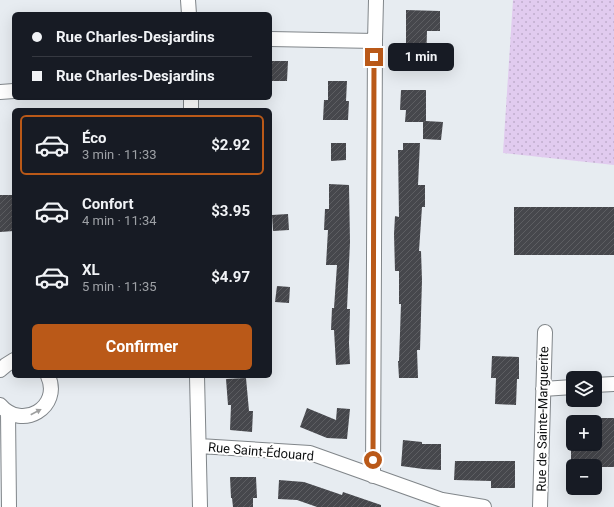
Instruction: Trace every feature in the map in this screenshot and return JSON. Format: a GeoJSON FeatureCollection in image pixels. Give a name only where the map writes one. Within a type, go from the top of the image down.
{"type":"FeatureCollection","features":[{"type":"Feature","properties":{"kind":"street"},"geometry":{"type":"LineString","coordinates":[[188,0],[189,12]]}},
{"type":"Feature","properties":{"kind":"street"},"geometry":{"type":"LineString","coordinates":[[373,476],[376,0]]}},
{"type":"Feature","properties":{"kind":"street"},"geometry":{"type":"LineString","coordinates":[[272,39],[375,41]]}},
{"type":"Feature","properties":{"kind":"street"},"geometry":{"type":"LineString","coordinates":[[0,92],[12,91]]}},
{"type":"Feature","properties":{"kind":"street","name":"Rue de Sainte-Marguerite"},"geometry":{"type":"LineString","coordinates":[[540,507],[545,332]]}},
{"type":"Feature","properties":{"kind":"street"},"geometry":{"type":"LineString","coordinates":[[0,370],[12,361]]}},
{"type":"Feature","properties":{"kind":"street"},"geometry":{"type":"LineString","coordinates":[[4,409],[17,416],[27,416],[44,408],[49,400],[51,390],[48,378]]}},
{"type":"Feature","properties":{"kind":"street"},"geometry":{"type":"LineString","coordinates":[[197,378],[200,507]]}},
{"type":"Feature","properties":{"kind":"street"},"geometry":{"type":"LineString","coordinates":[[602,385],[614,384]]}},
{"type":"Feature","properties":{"kind":"street"},"geometry":{"type":"LineString","coordinates":[[543,389],[566,387]]}},
{"type":"Feature","properties":{"kind":"street"},"geometry":{"type":"LineString","coordinates":[[4,409],[9,507]]}},
{"type":"Feature","properties":{"kind":"street","name":"Rue Saint-Édouard"},"geometry":{"type":"LineString","coordinates":[[199,446],[310,453],[442,500],[484,507]]}},
{"type":"Feature","properties":{"kind":"shaded area"},"geometry":{"type":"Polygon","coordinates":[[[513,0],[614,0],[614,165],[503,153],[513,0]]]}},
{"type":"Feature","properties":{"kind":"building"},"geometry":{"type":"Polygon","coordinates":[[[406,10],[440,11],[440,31],[427,31],[426,65],[402,64],[402,44],[406,44],[406,10]]]}},
{"type":"Feature","properties":{"kind":"building"},"geometry":{"type":"Polygon","coordinates":[[[272,61],[288,61],[287,81],[272,81],[272,61]]]}},
{"type":"Feature","properties":{"kind":"building"},"geometry":{"type":"Polygon","coordinates":[[[328,81],[347,81],[346,101],[349,101],[348,120],[323,120],[324,100],[328,100],[328,81]]]}},
{"type":"Feature","properties":{"kind":"building"},"geometry":{"type":"Polygon","coordinates":[[[401,90],[426,90],[426,121],[443,122],[441,140],[423,139],[423,122],[405,122],[406,110],[400,110],[401,90]]]}},
{"type":"Feature","properties":{"kind":"building"},"geometry":{"type":"Polygon","coordinates":[[[331,143],[346,143],[346,160],[331,161],[331,143]]]}},
{"type":"Feature","properties":{"kind":"building"},"geometry":{"type":"Polygon","coordinates":[[[403,143],[420,143],[418,185],[425,185],[425,207],[422,207],[419,251],[421,251],[422,280],[420,350],[417,350],[418,378],[399,378],[398,361],[401,304],[399,304],[399,271],[395,271],[394,234],[395,216],[399,217],[398,150],[403,150],[403,143]]]}},
{"type":"Feature","properties":{"kind":"building"},"geometry":{"type":"Polygon","coordinates":[[[329,184],[349,185],[350,242],[347,309],[350,309],[350,364],[336,365],[334,330],[331,330],[337,265],[326,265],[328,230],[324,230],[325,209],[329,209],[329,184]]]}},
{"type":"Feature","properties":{"kind":"building"},"geometry":{"type":"Polygon","coordinates":[[[0,195],[12,195],[12,231],[0,232],[0,195]]]}},
{"type":"Feature","properties":{"kind":"building"},"geometry":{"type":"Polygon","coordinates":[[[514,207],[614,207],[614,255],[514,255],[514,207]]]}},
{"type":"Feature","properties":{"kind":"building"},"geometry":{"type":"Polygon","coordinates":[[[288,214],[289,230],[273,231],[272,215],[288,214]]]}},
{"type":"Feature","properties":{"kind":"building"},"geometry":{"type":"Polygon","coordinates":[[[277,286],[290,287],[289,303],[275,302],[277,286]]]}},
{"type":"Feature","properties":{"kind":"building"},"geometry":{"type":"Polygon","coordinates":[[[492,356],[519,357],[519,379],[517,379],[516,405],[495,404],[496,378],[491,378],[492,356]]]}},
{"type":"Feature","properties":{"kind":"building"},"geometry":{"type":"Polygon","coordinates":[[[246,378],[249,411],[253,411],[252,432],[230,430],[231,405],[228,405],[226,379],[246,378]]]}},
{"type":"Feature","properties":{"kind":"building"},"geometry":{"type":"Polygon","coordinates":[[[307,408],[336,420],[337,408],[350,409],[347,439],[327,438],[300,427],[307,408]]]}},
{"type":"Feature","properties":{"kind":"building"},"geometry":{"type":"Polygon","coordinates":[[[602,418],[614,418],[614,467],[602,467],[602,459],[571,459],[571,451],[602,451],[602,418]]]}},
{"type":"Feature","properties":{"kind":"building"},"geometry":{"type":"Polygon","coordinates":[[[403,440],[422,442],[422,444],[441,444],[441,470],[401,466],[403,440]]]}},
{"type":"Feature","properties":{"kind":"building"},"geometry":{"type":"Polygon","coordinates":[[[455,461],[515,461],[515,488],[491,488],[491,481],[454,480],[455,461]]]}},
{"type":"Feature","properties":{"kind":"building"},"geometry":{"type":"Polygon","coordinates":[[[230,477],[256,477],[257,498],[253,498],[253,507],[233,507],[230,477]]]}},
{"type":"Feature","properties":{"kind":"building"},"geometry":{"type":"Polygon","coordinates":[[[279,480],[304,482],[342,495],[343,492],[381,505],[381,507],[317,507],[297,500],[278,499],[279,480]]]}},
{"type":"Feature","properties":{"kind":"route"},"geometry":{"type":"LineString","coordinates":[[373,460],[374,57]]}}]}
